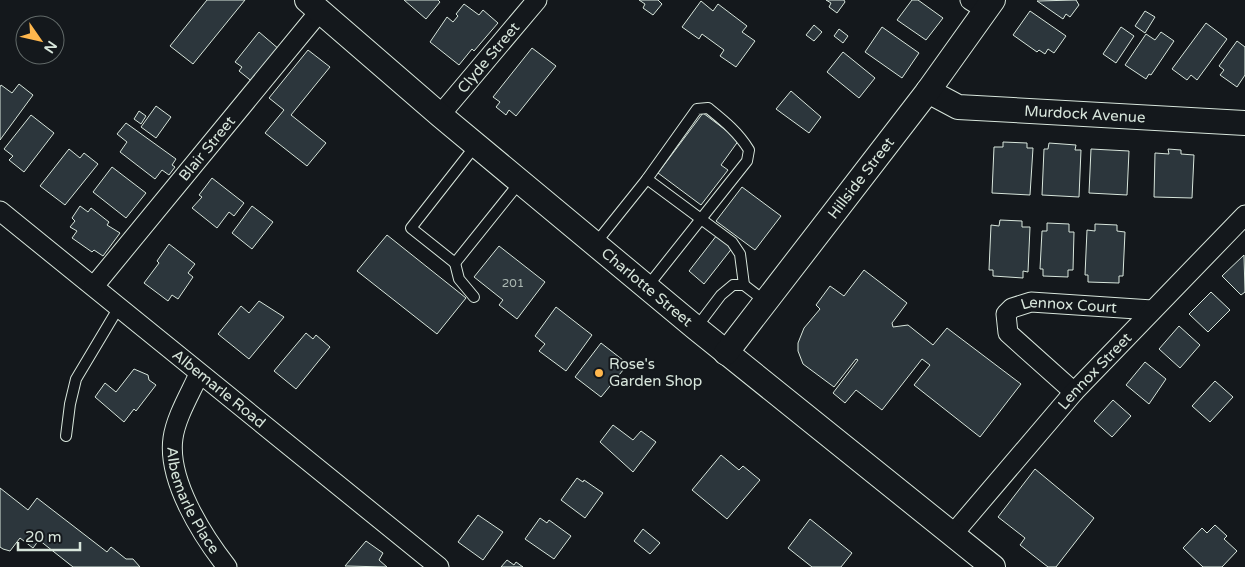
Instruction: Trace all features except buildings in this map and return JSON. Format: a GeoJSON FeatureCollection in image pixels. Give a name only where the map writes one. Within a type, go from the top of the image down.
{"type":"FeatureCollection","features":[{"type":"Feature","properties":{"kind":"street","name":"Clyde Street"},"geometry":{"type":"LineString","coordinates":[[440,116],[537,0]]}},
{"type":"Feature","properties":{"kind":"street","name":"Hillside Street"},"geometry":{"type":"LineString","coordinates":[[726,353],[928,91],[983,3]]}},
{"type":"Feature","properties":{"kind":"street","name":"Charlotte Street"},"geometry":{"type":"LineString","coordinates":[[313,6],[440,116],[726,353],[993,567]]}},
{"type":"Feature","properties":{"kind":"street","name":"Blair Street"},"geometry":{"type":"LineString","coordinates":[[94,286],[313,6]]}},
{"type":"Feature","properties":{"kind":"street","name":"Murdock Avenue"},"geometry":{"type":"LineString","coordinates":[[928,91],[958,107],[1245,123]]}},
{"type":"Feature","properties":{"kind":"street","name":"Albemarle Road"},"geometry":{"type":"LineString","coordinates":[[0,211],[94,286],[430,564]]}},
{"type":"Feature","properties":{"kind":"street","name":"Lennox Street"},"geometry":{"type":"LineString","coordinates":[[953,534],[1074,392],[1245,215]]}},
{"type":"Feature","properties":{"kind":"street","name":"Lennox Court"},"geometry":{"type":"LineString","coordinates":[[1074,392],[1008,333],[1005,324],[1006,314],[1012,308],[1031,302],[1152,310]]}},
{"type":"Feature","properties":{"kind":"street","name":"Albemarle Place"},"geometry":{"type":"LineString","coordinates":[[199,374],[173,438],[175,472],[196,520],[228,567]]}},
{"type":"Feature","properties":{"kind":"lane"},"geometry":{"type":"LineString","coordinates":[[595,244],[647,179],[697,109],[708,108],[741,136],[749,150],[747,161],[647,287]]}},
{"type":"Feature","properties":{"kind":"lane"},"geometry":{"type":"LineString","coordinates":[[474,297],[459,279],[454,263],[411,228],[476,145]]}},
{"type":"Feature","properties":{"kind":"lane"},"geometry":{"type":"LineString","coordinates":[[647,179],[732,242],[740,254],[744,285]]}},
{"type":"Feature","properties":{"kind":"lane"},"geometry":{"type":"LineString","coordinates":[[454,263],[520,182]]}},
{"type":"Feature","properties":{"kind":"lane"},"geometry":{"type":"LineString","coordinates":[[696,328],[721,296],[733,285],[744,285],[767,302]]}},
{"type":"Feature","properties":{"kind":"lane"},"geometry":{"type":"LineString","coordinates":[[66,436],[70,404],[76,379],[119,307]]}},
{"type":"Feature","properties":{"kind":"place","name":"Rose's Garden Shop"},"geometry":{"type":"Point","coordinates":[599,373]}}]}
